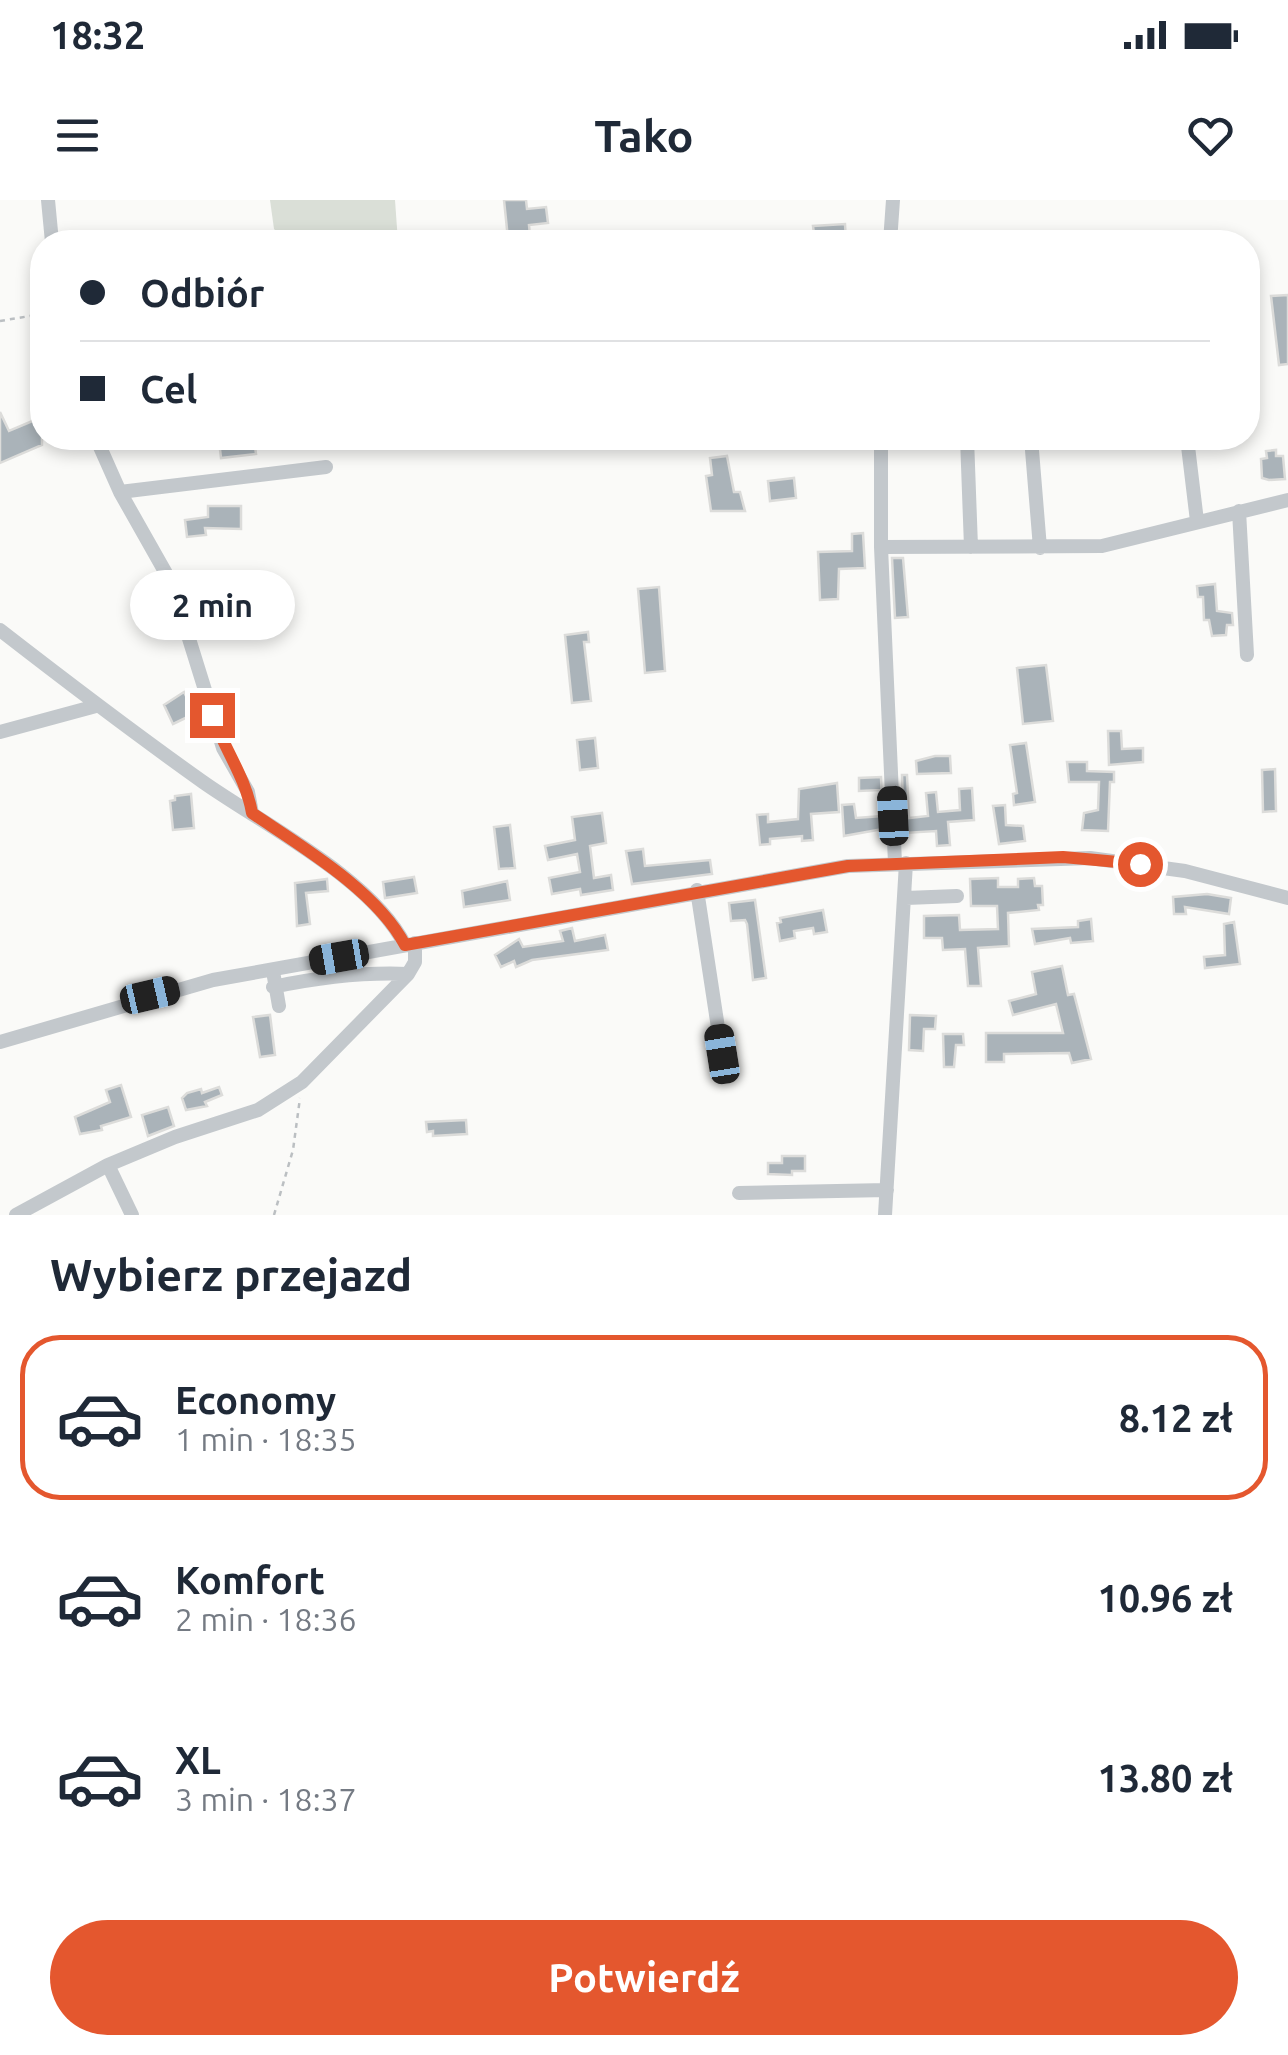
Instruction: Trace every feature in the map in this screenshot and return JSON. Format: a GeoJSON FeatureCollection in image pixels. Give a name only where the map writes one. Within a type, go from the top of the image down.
{"type":"FeatureCollection","features":[{"type":"Feature","properties":{"kind":"street"},"geometry":{"type":"LineString","coordinates":[[48,200],[51,230]]}},
{"type":"Feature","properties":{"kind":"street"},"geometry":{"type":"LineString","coordinates":[[892,230],[898,202]]}},
{"type":"Feature","properties":{"kind":"street"},"geometry":{"type":"LineString","coordinates":[[101,450],[120,492],[172,584],[218,732],[248,792],[252,813]]}},
{"type":"Feature","properties":{"kind":"street"},"geometry":{"type":"LineString","coordinates":[[881,450],[881,548],[906,898],[885,1215]]}},
{"type":"Feature","properties":{"kind":"street"},"geometry":{"type":"LineString","coordinates":[[967,450],[970,547]]}},
{"type":"Feature","properties":{"kind":"street"},"geometry":{"type":"LineString","coordinates":[[1031,450],[1040,548]]}},
{"type":"Feature","properties":{"kind":"street"},"geometry":{"type":"LineString","coordinates":[[1188,450],[1197,521]]}},
{"type":"Feature","properties":{"kind":"street"},"geometry":{"type":"LineString","coordinates":[[120,492],[326,467]]}},
{"type":"Feature","properties":{"kind":"street"},"geometry":{"type":"LineString","coordinates":[[881,548],[1040,548],[1126,542],[1288,500]]}},
{"type":"Feature","properties":{"kind":"street"},"geometry":{"type":"LineString","coordinates":[[1239,511],[1247,655]]}},
{"type":"Feature","properties":{"kind":"street"},"geometry":{"type":"LineString","coordinates":[[0,630],[96,706],[314,856],[396,926],[410,944],[414,962],[408,974],[302,1082],[258,1110],[175,1137],[108,1165],[20,1214]]}},
{"type":"Feature","properties":{"kind":"street"},"geometry":{"type":"LineString","coordinates":[[0,732],[96,706]]}},
{"type":"Feature","properties":{"kind":"street"},"geometry":{"type":"LineString","coordinates":[[0,1042],[150,995],[810,870],[1063,857],[1117,860],[1185,871],[1288,898]]}},
{"type":"Feature","properties":{"kind":"street"},"geometry":{"type":"LineString","coordinates":[[697,890],[722,1054]]}},
{"type":"Feature","properties":{"kind":"street"},"geometry":{"type":"LineString","coordinates":[[906,898],[957,896]]}},
{"type":"Feature","properties":{"kind":"street"},"geometry":{"type":"LineString","coordinates":[[273,969],[279,1006]]}},
{"type":"Feature","properties":{"kind":"street"},"geometry":{"type":"LineString","coordinates":[[274,986],[376,973],[408,974]]}},
{"type":"Feature","properties":{"kind":"street"},"geometry":{"type":"LineString","coordinates":[[108,1165],[132,1215]]}},
{"type":"Feature","properties":{"kind":"street"},"geometry":{"type":"LineString","coordinates":[[739,1193],[887,1190]]}},
{"type":"Feature","properties":{"kind":"path"},"geometry":{"type":"LineString","coordinates":[[0,320],[30,316]]}},
{"type":"Feature","properties":{"kind":"path"},"geometry":{"type":"LineString","coordinates":[[274,1215],[293,1150],[302,1082]]}},
{"type":"Feature","properties":{"kind":"shaded area"},"geometry":{"type":"Polygon","coordinates":[[[270,200],[395,200],[397,230],[274,229],[270,200]]]}},
{"type":"Feature","properties":{"kind":"building"},"geometry":{"type":"Polygon","coordinates":[[[504,200],[526,200],[527,209],[546,207],[548,223],[529,225],[529,230],[507,230],[504,200]]]}},
{"type":"Feature","properties":{"kind":"building"},"geometry":{"type":"Polygon","coordinates":[[[845,224],[845,230],[814,230],[813,226],[845,224]]]}},
{"type":"Feature","properties":{"kind":"building"},"geometry":{"type":"Polygon","coordinates":[[[1288,295],[1288,364],[1279,365],[1271,296],[1288,295]]]}},
{"type":"Feature","properties":{"kind":"building"},"geometry":{"type":"Polygon","coordinates":[[[0,412],[9,431],[30,422],[30,450],[0,463],[0,412]]]}},
{"type":"Feature","properties":{"kind":"building"},"geometry":{"type":"Polygon","coordinates":[[[220,450],[256,450],[256,454],[221,458],[220,450]]]}},
{"type":"Feature","properties":{"kind":"building"},"geometry":{"type":"Polygon","coordinates":[[[1276,450],[1276,456],[1283,456],[1285,479],[1262,478],[1261,459],[1267,458],[1266,451],[1276,450]]]}},
{"type":"Feature","properties":{"kind":"building"},"geometry":{"type":"Polygon","coordinates":[[[727,456],[734,492],[740,492],[745,511],[711,511],[706,476],[712,475],[710,458],[727,456]]]}},
{"type":"Feature","properties":{"kind":"building"},"geometry":{"type":"Polygon","coordinates":[[[794,478],[796,498],[770,501],[768,481],[794,478]]]}},
{"type":"Feature","properties":{"kind":"building"},"geometry":{"type":"Polygon","coordinates":[[[208,506],[241,506],[241,529],[205,528],[206,535],[187,537],[185,520],[208,517],[208,506]]]}},
{"type":"Feature","properties":{"kind":"building"},"geometry":{"type":"Polygon","coordinates":[[[863,533],[865,568],[839,569],[838,599],[820,600],[818,552],[852,551],[852,534],[863,533]]]}},
{"type":"Feature","properties":{"kind":"building"},"geometry":{"type":"Polygon","coordinates":[[[892,558],[903,558],[908,617],[895,618],[892,558]]]}},
{"type":"Feature","properties":{"kind":"building"},"geometry":{"type":"Polygon","coordinates":[[[1215,584],[1217,611],[1232,613],[1233,625],[1227,625],[1226,635],[1212,636],[1209,620],[1204,620],[1203,597],[1198,597],[1197,586],[1215,584]]]}},
{"type":"Feature","properties":{"kind":"building"},"geometry":{"type":"Polygon","coordinates":[[[659,587],[665,671],[645,673],[638,589],[659,587]]]}},
{"type":"Feature","properties":{"kind":"building"},"geometry":{"type":"Polygon","coordinates":[[[588,632],[589,642],[584,642],[591,701],[572,703],[565,635],[588,632]]]}},
{"type":"Feature","properties":{"kind":"building"},"geometry":{"type":"Polygon","coordinates":[[[1046,665],[1053,721],[1023,724],[1017,668],[1046,665]]]}},
{"type":"Feature","properties":{"kind":"building"},"geometry":{"type":"Polygon","coordinates":[[[184,692],[187,698],[194,694],[200,711],[173,724],[164,705],[184,692]]]}},
{"type":"Feature","properties":{"kind":"building"},"geometry":{"type":"Polygon","coordinates":[[[1108,731],[1121,731],[1122,749],[1143,748],[1143,762],[1109,765],[1108,731]]]}},
{"type":"Feature","properties":{"kind":"building"},"geometry":{"type":"Polygon","coordinates":[[[595,738],[598,768],[580,770],[577,740],[595,738]]]}},
{"type":"Feature","properties":{"kind":"building"},"geometry":{"type":"Polygon","coordinates":[[[1026,743],[1035,802],[1014,805],[1013,794],[1017,793],[1010,745],[1026,743]]]}},
{"type":"Feature","properties":{"kind":"building"},"geometry":{"type":"Polygon","coordinates":[[[950,756],[951,773],[917,774],[916,761],[950,756]]]}},
{"type":"Feature","properties":{"kind":"building"},"geometry":{"type":"Polygon","coordinates":[[[1067,762],[1087,762],[1087,771],[1114,772],[1108,831],[1082,830],[1084,813],[1098,810],[1099,782],[1069,782],[1067,762]]]}},
{"type":"Feature","properties":{"kind":"building"},"geometry":{"type":"Polygon","coordinates":[[[1275,769],[1276,811],[1263,812],[1262,770],[1275,769]]]}},
{"type":"Feature","properties":{"kind":"building"},"geometry":{"type":"Polygon","coordinates":[[[902,775],[907,775],[909,818],[928,816],[926,793],[936,792],[938,812],[960,810],[959,789],[972,788],[974,820],[948,822],[950,845],[937,846],[936,831],[904,833],[902,775]]]}},
{"type":"Feature","properties":{"kind":"building"},"geometry":{"type":"Polygon","coordinates":[[[881,777],[883,829],[844,836],[842,805],[854,804],[856,818],[882,816],[881,790],[859,791],[859,778],[881,777]]]}},
{"type":"Feature","properties":{"kind":"building"},"geometry":{"type":"Polygon","coordinates":[[[837,783],[839,812],[811,814],[813,840],[802,841],[802,836],[770,839],[770,844],[760,845],[757,815],[768,814],[768,822],[798,819],[799,789],[837,783]]]}},
{"type":"Feature","properties":{"kind":"building"},"geometry":{"type":"Polygon","coordinates":[[[191,794],[194,828],[173,830],[170,801],[175,796],[191,794]]]}},
{"type":"Feature","properties":{"kind":"building"},"geometry":{"type":"Polygon","coordinates":[[[1005,805],[1006,825],[1023,826],[1025,841],[999,844],[993,806],[1005,805]]]}},
{"type":"Feature","properties":{"kind":"building"},"geometry":{"type":"Polygon","coordinates":[[[602,813],[606,843],[590,846],[594,878],[611,875],[613,890],[581,895],[580,889],[552,894],[549,878],[580,872],[577,854],[548,860],[545,846],[575,840],[572,817],[602,813]]]}},
{"type":"Feature","properties":{"kind":"building"},"geometry":{"type":"Polygon","coordinates":[[[510,825],[515,868],[499,869],[494,827],[510,825]]]}},
{"type":"Feature","properties":{"kind":"building"},"geometry":{"type":"Polygon","coordinates":[[[643,849],[645,866],[710,860],[712,874],[632,884],[626,851],[643,849]]]}},
{"type":"Feature","properties":{"kind":"building"},"geometry":{"type":"Polygon","coordinates":[[[414,877],[417,893],[385,898],[383,882],[414,877]]]}},
{"type":"Feature","properties":{"kind":"building"},"geometry":{"type":"Polygon","coordinates":[[[998,878],[998,887],[1018,887],[1018,879],[1034,878],[1035,886],[1042,886],[1043,905],[1038,905],[1039,910],[1008,913],[1009,946],[978,948],[981,986],[968,986],[965,949],[943,950],[942,938],[924,938],[924,916],[959,915],[960,930],[998,929],[997,906],[971,906],[970,879],[998,878]]]}},
{"type":"Feature","properties":{"kind":"building"},"geometry":{"type":"Polygon","coordinates":[[[327,879],[328,891],[306,893],[310,924],[297,926],[295,883],[327,879]]]}},
{"type":"Feature","properties":{"kind":"building"},"geometry":{"type":"Polygon","coordinates":[[[507,881],[510,900],[464,907],[462,891],[507,881]]]}},
{"type":"Feature","properties":{"kind":"building"},"geometry":{"type":"Polygon","coordinates":[[[1207,894],[1231,898],[1229,914],[1185,907],[1186,914],[1174,914],[1173,897],[1207,894]]]}},
{"type":"Feature","properties":{"kind":"building"},"geometry":{"type":"Polygon","coordinates":[[[755,900],[766,978],[753,980],[747,924],[745,920],[731,921],[729,903],[755,900]]]}},
{"type":"Feature","properties":{"kind":"building"},"geometry":{"type":"Polygon","coordinates":[[[823,910],[827,932],[814,934],[813,928],[794,931],[795,938],[780,941],[780,918],[823,910]]]}},
{"type":"Feature","properties":{"kind":"building"},"geometry":{"type":"Polygon","coordinates":[[[1091,919],[1093,941],[1071,943],[1070,938],[1035,944],[1032,929],[1078,927],[1078,921],[1091,919]]]}},
{"type":"Feature","properties":{"kind":"building"},"geometry":{"type":"Polygon","coordinates":[[[1234,922],[1240,964],[1205,968],[1204,957],[1225,955],[1224,924],[1234,922]]]}},
{"type":"Feature","properties":{"kind":"building"},"geometry":{"type":"Polygon","coordinates":[[[572,928],[575,941],[605,935],[608,950],[532,960],[516,967],[514,961],[501,967],[495,955],[519,939],[523,947],[563,941],[560,931],[572,928]]]}},
{"type":"Feature","properties":{"kind":"building"},"geometry":{"type":"Polygon","coordinates":[[[1062,966],[1068,995],[1074,994],[1091,1059],[1072,1063],[1069,1053],[1004,1054],[1004,1062],[986,1062],[986,1033],[1063,1033],[1056,1004],[1013,1015],[1009,1001],[1036,994],[1032,972],[1062,966]]]}},
{"type":"Feature","properties":{"kind":"building"},"geometry":{"type":"Polygon","coordinates":[[[270,1015],[275,1055],[260,1057],[253,1017],[270,1015]]]}},
{"type":"Feature","properties":{"kind":"building"},"geometry":{"type":"Polygon","coordinates":[[[910,1015],[936,1016],[935,1029],[924,1029],[923,1051],[909,1050],[910,1015]]]}},
{"type":"Feature","properties":{"kind":"building"},"geometry":{"type":"Polygon","coordinates":[[[943,1034],[963,1034],[964,1045],[956,1045],[954,1067],[944,1067],[943,1034]]]}},
{"type":"Feature","properties":{"kind":"building"},"geometry":{"type":"Polygon","coordinates":[[[121,1085],[131,1117],[101,1126],[102,1130],[80,1134],[75,1117],[110,1102],[106,1090],[121,1085]]]}},
{"type":"Feature","properties":{"kind":"building"},"geometry":{"type":"Polygon","coordinates":[[[219,1087],[222,1095],[205,1102],[207,1106],[186,1110],[182,1098],[187,1093],[219,1087]]]}},
{"type":"Feature","properties":{"kind":"building"},"geometry":{"type":"Polygon","coordinates":[[[168,1107],[174,1126],[148,1136],[142,1115],[168,1107]]]}},
{"type":"Feature","properties":{"kind":"building"},"geometry":{"type":"Polygon","coordinates":[[[466,1120],[467,1134],[433,1136],[433,1131],[427,1132],[426,1122],[466,1120]]]}},
{"type":"Feature","properties":{"kind":"building"},"geometry":{"type":"Polygon","coordinates":[[[782,1156],[805,1156],[805,1171],[768,1174],[768,1163],[782,1163],[782,1156]]]}},
{"type":"Feature","properties":{"kind":"route"},"geometry":{"type":"LineString","coordinates":[[212,715],[224,748],[248,792],[252,813],[314,856],[374,906],[396,926],[405,945],[810,870],[1063,857],[1140,864]]}}]}
